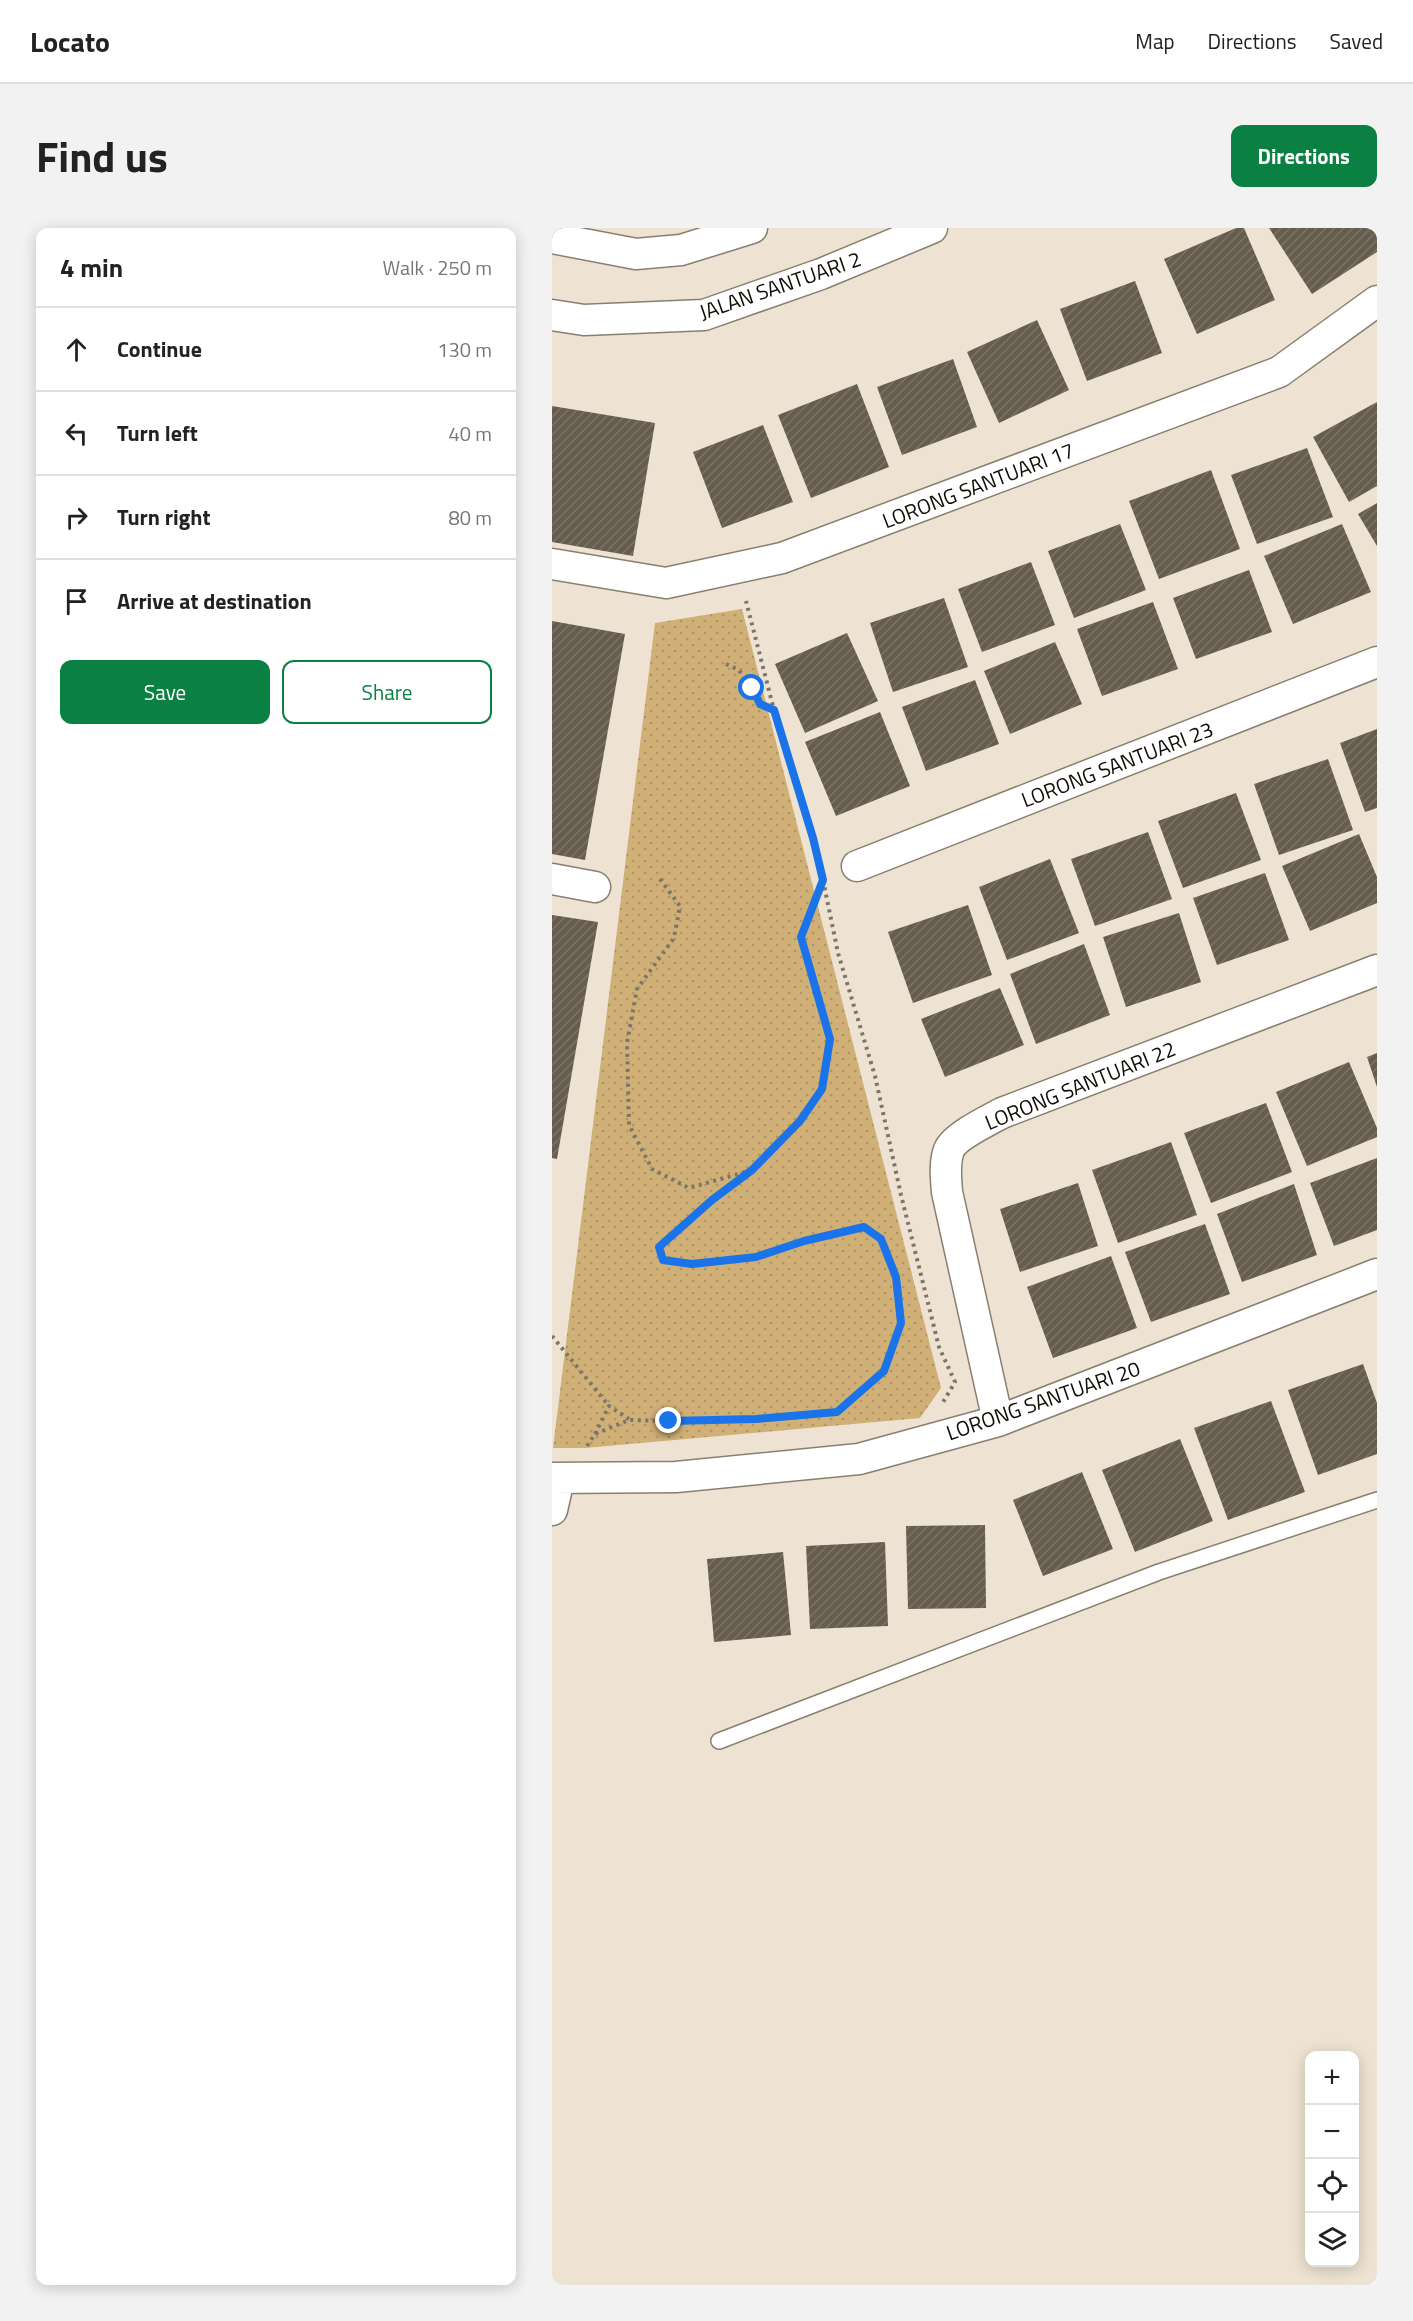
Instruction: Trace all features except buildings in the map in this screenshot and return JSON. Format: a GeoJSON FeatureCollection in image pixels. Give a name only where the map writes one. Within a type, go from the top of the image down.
{"type":"FeatureCollection","features":[{"type":"Feature","properties":{"kind":"street"},"geometry":{"type":"LineString","coordinates":[[552,238],[636,254],[681,250],[752,228]]}},
{"type":"Feature","properties":{"kind":"street","name":"JALAN SANTUARI 2"},"geometry":{"type":"LineString","coordinates":[[552,315],[584,320],[704,315],[821,274],[932,228]]}},
{"type":"Feature","properties":{"kind":"street","name":"LORONG SANTUARI 17"},"geometry":{"type":"LineString","coordinates":[[552,564],[666,583],[782,558],[1279,372],[1377,300]]}},
{"type":"Feature","properties":{"kind":"street","name":"LORONG SANTUARI 23"},"geometry":{"type":"LineString","coordinates":[[857,867],[1377,662]]}},
{"type":"Feature","properties":{"kind":"street"},"geometry":{"type":"LineString","coordinates":[[552,879],[595,887]]}},
{"type":"Feature","properties":{"kind":"street","name":"LORONG SANTUARI 22"},"geometry":{"type":"LineString","coordinates":[[998,1421],[947,1192],[945,1169],[949,1148],[973,1128],[1002,1113],[1377,970]]}},
{"type":"Feature","properties":{"kind":"street","name":"LORONG SANTUARI 20"},"geometry":{"type":"LineString","coordinates":[[555,1479],[676,1477],[859,1459],[998,1421],[1377,1274]]}},
{"type":"Feature","properties":{"kind":"street"},"geometry":{"type":"LineString","coordinates":[[552,1510],[555,1479]]}},
{"type":"Feature","properties":{"kind":"lane"},"geometry":{"type":"LineString","coordinates":[[719,1741],[1159,1572],[1377,1500]]}},
{"type":"Feature","properties":{"kind":"path"},"geometry":{"type":"LineString","coordinates":[[746,601],[774,710],[813,838],[838,953],[875,1076],[901,1195],[939,1347],[955,1382],[938,1412]]}},
{"type":"Feature","properties":{"kind":"path"},"geometry":{"type":"LineString","coordinates":[[726,664],[739,670],[760,704],[774,710]]}},
{"type":"Feature","properties":{"kind":"path"},"geometry":{"type":"LineString","coordinates":[[595,1434],[629,1420],[756,1419],[837,1412],[884,1371],[901,1323],[896,1277],[881,1239],[864,1227],[804,1241],[756,1257],[692,1264],[663,1260],[659,1247],[712,1200],[752,1170],[800,1121],[822,1089],[830,1039],[801,937],[823,880],[857,867]]}},
{"type":"Feature","properties":{"kind":"path"},"geometry":{"type":"LineString","coordinates":[[660,879],[680,906],[674,938],[637,989],[627,1043],[629,1125],[652,1169],[689,1188],[752,1170]]}},
{"type":"Feature","properties":{"kind":"path"},"geometry":{"type":"LineString","coordinates":[[552,1336],[609,1406],[629,1420]]}},
{"type":"Feature","properties":{"kind":"path"},"geometry":{"type":"LineString","coordinates":[[555,1479],[561,1463],[579,1461],[609,1406]]}},
{"type":"Feature","properties":{"kind":"shaded area"},"geometry":{"type":"Polygon","coordinates":[[[742,609],[941,1388],[920,1418],[585,1448],[553,1448],[655,623],[742,609]]]}},
{"type":"Feature","properties":{"kind":"route"},"geometry":{"type":"LineString","coordinates":[[669,1421],[756,1419],[837,1412],[884,1371],[901,1323],[896,1277],[881,1239],[864,1227],[804,1241],[756,1257],[692,1264],[663,1260],[659,1247],[712,1200],[752,1170],[800,1121],[822,1089],[830,1039],[801,937],[823,880],[813,838],[774,710],[760,704],[752,688]]}}]}
